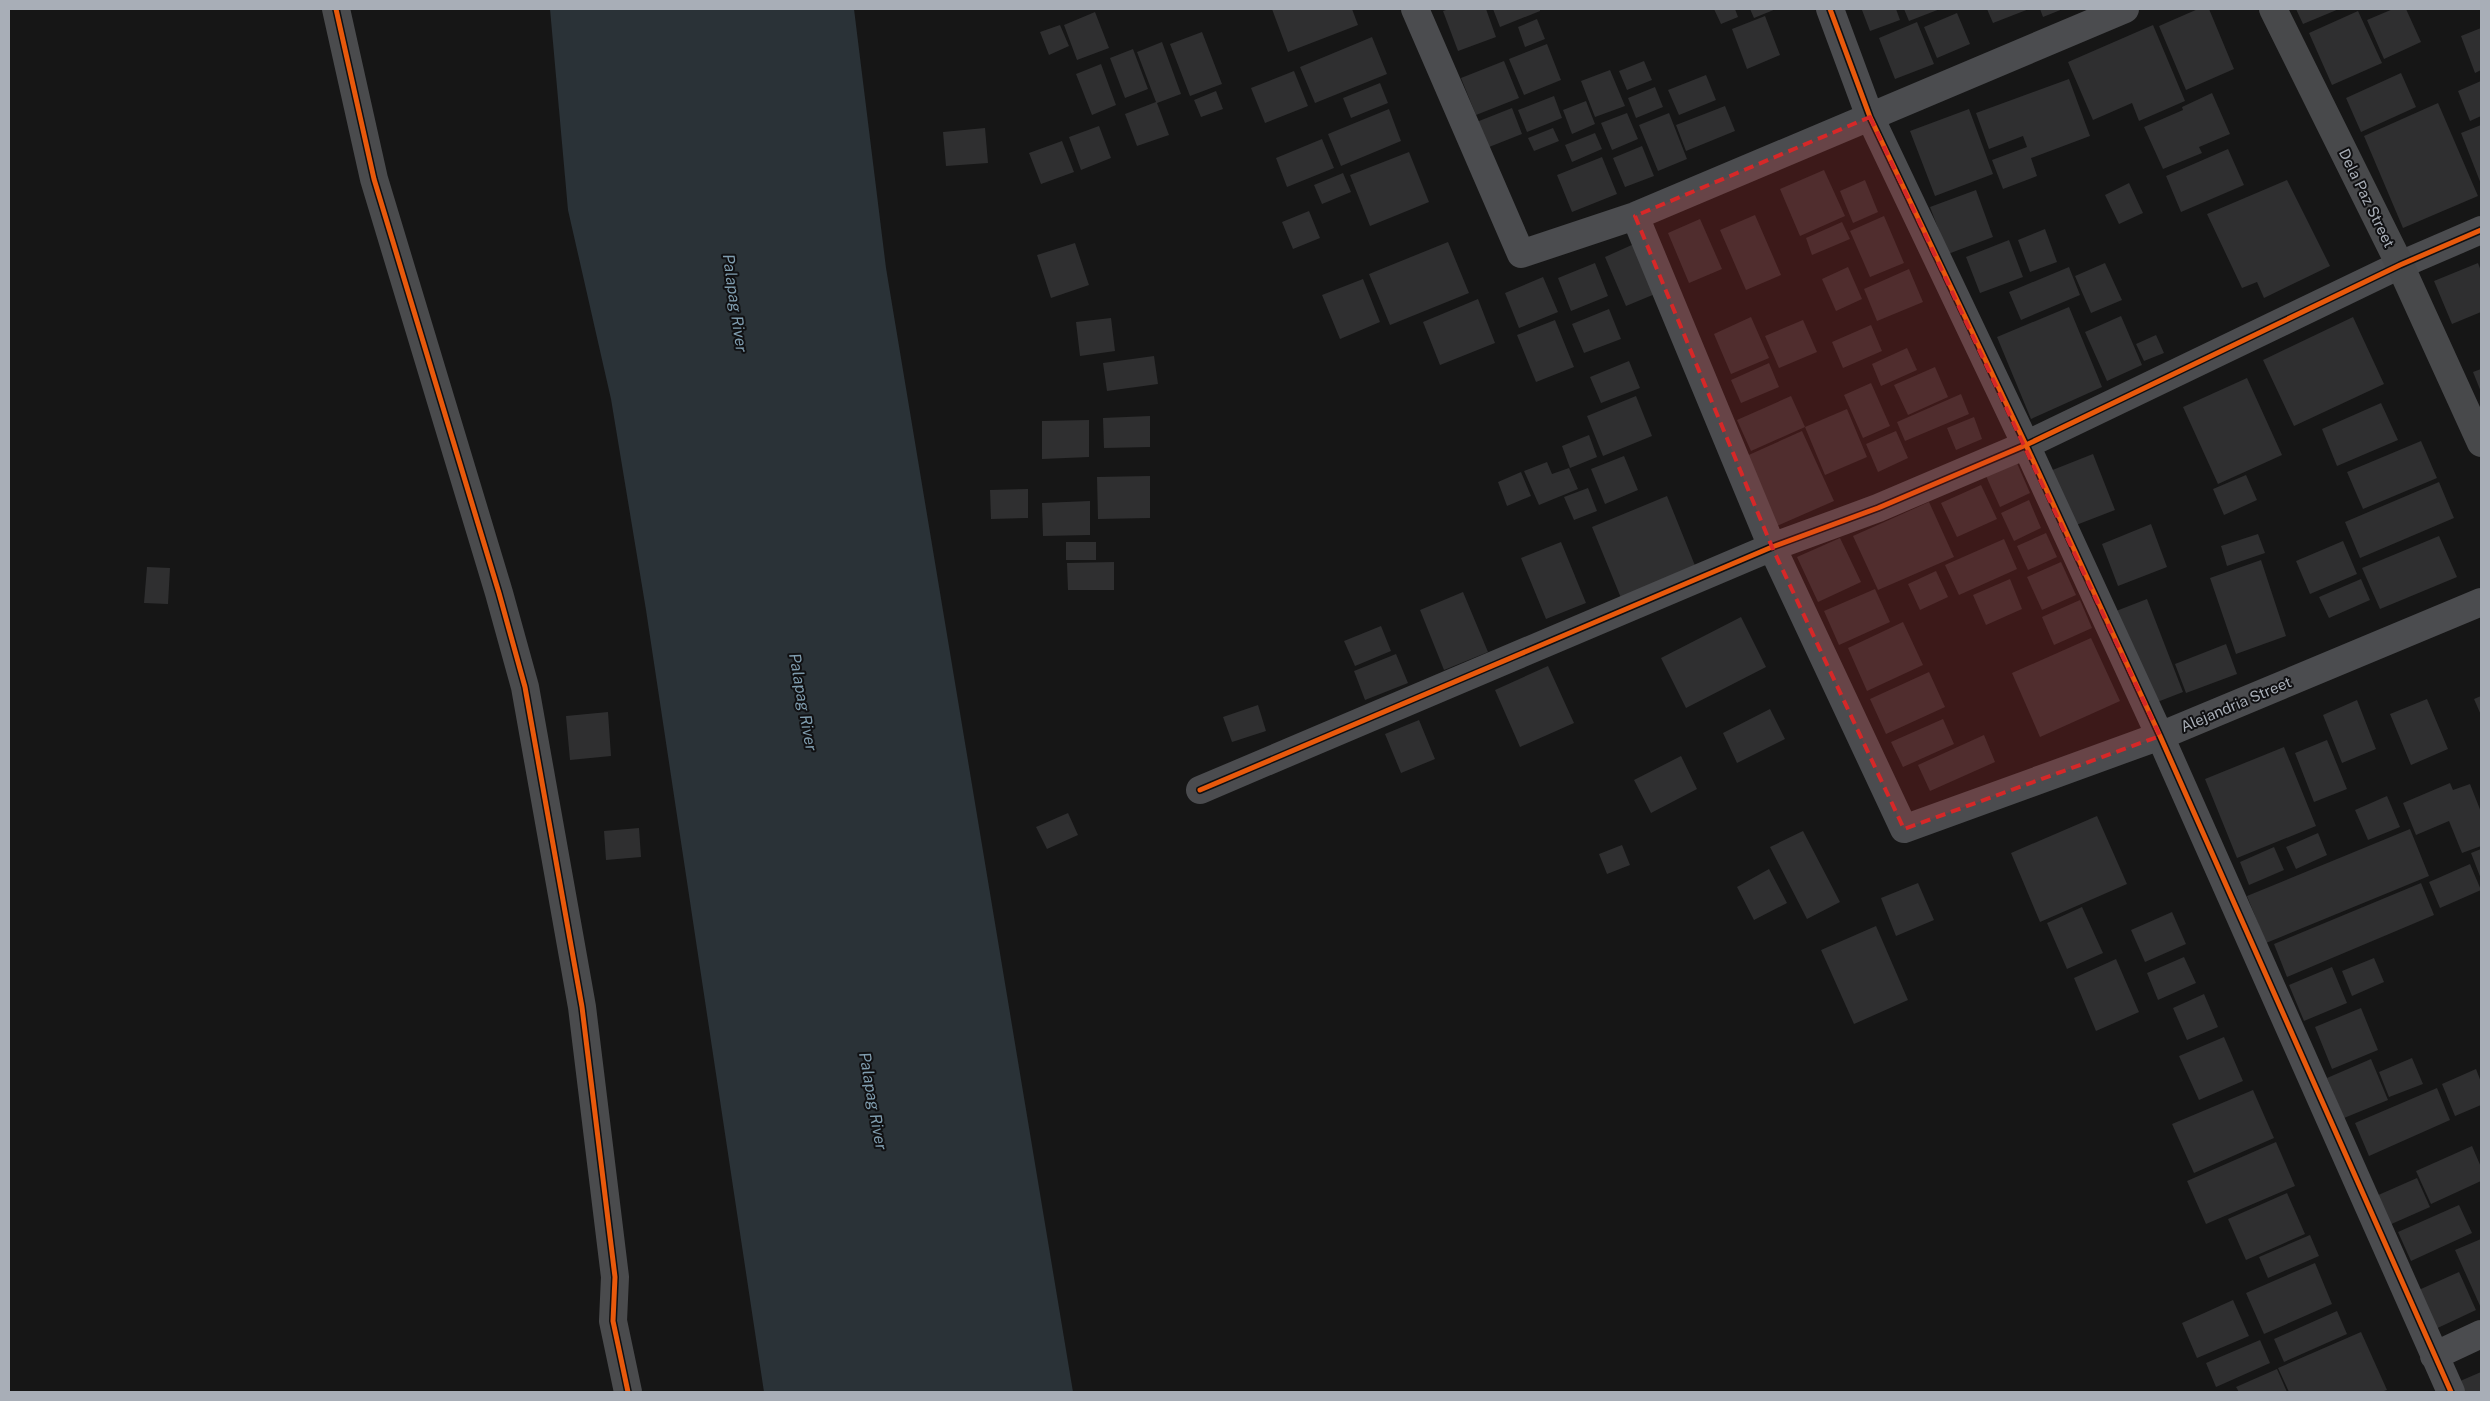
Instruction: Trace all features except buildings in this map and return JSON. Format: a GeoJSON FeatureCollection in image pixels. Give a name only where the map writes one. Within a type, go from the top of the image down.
{"type":"FeatureCollection","features":[{"type":"Feature","properties":{"kind":"main road","name":"Dela Paz Street"},"geometry":{"type":"LineString","coordinates":[[2273,9],[2400,265],[2481,443]]}},
{"type":"Feature","properties":{"kind":"street"},"geometry":{"type":"LineString","coordinates":[[336,9],[374,179],[483,537],[525,687],[582,1007],[616,1277],[613,1321],[628,1392]]}},
{"type":"Feature","properties":{"kind":"street"},"geometry":{"type":"LineString","coordinates":[[1415,9],[1521,254],[1635,216],[2125,9]]}},
{"type":"Feature","properties":{"kind":"street"},"geometry":{"type":"LineString","coordinates":[[1830,9],[1870,117],[2026,445],[2160,736],[2451,1392]]}},
{"type":"Feature","properties":{"kind":"street"},"geometry":{"type":"LineString","coordinates":[[1635,216],[1772,547]]}},
{"type":"Feature","properties":{"kind":"street"},"geometry":{"type":"LineString","coordinates":[[1200,790],[1772,547],[1878,508],[2026,445],[2400,265],[2481,230]]}},
{"type":"Feature","properties":{"kind":"street","name":"Alejandria Street"},"geometry":{"type":"LineString","coordinates":[[1772,547],[1904,829],[2160,736],[2481,602]]}},
{"type":"Feature","properties":{"kind":"street"},"geometry":{"type":"LineString","coordinates":[[2434,1356],[2481,1334]]}},
{"type":"Feature","properties":{"kind":"highlighted area"},"geometry":{"type":"Polygon","coordinates":[[[1870,117],[2160,736],[1904,829],[1772,547],[1635,216],[1870,117]]]}},
{"type":"Feature","properties":{"kind":"water","name":"Palapag River"},"geometry":{"type":"Polygon","coordinates":[[[550,9],[854,9],[886,268],[1073,1392],[764,1392],[646,610],[611,399],[568,210],[550,9]]]}},
{"type":"Feature","properties":{"kind":"cycle path"},"geometry":{"type":"LineString","coordinates":[[336,9],[374,179],[499,593],[525,687],[582,1007],[615,1277],[613,1321],[628,1392]]}},
{"type":"Feature","properties":{"kind":"cycle path"},"geometry":{"type":"LineString","coordinates":[[1830,9],[1870,117],[2026,445],[2160,736],[2451,1392]]}},
{"type":"Feature","properties":{"kind":"cycle path"},"geometry":{"type":"LineString","coordinates":[[1200,790],[1772,547],[1878,508],[2026,445],[2400,265],[2481,230]]}}]}
